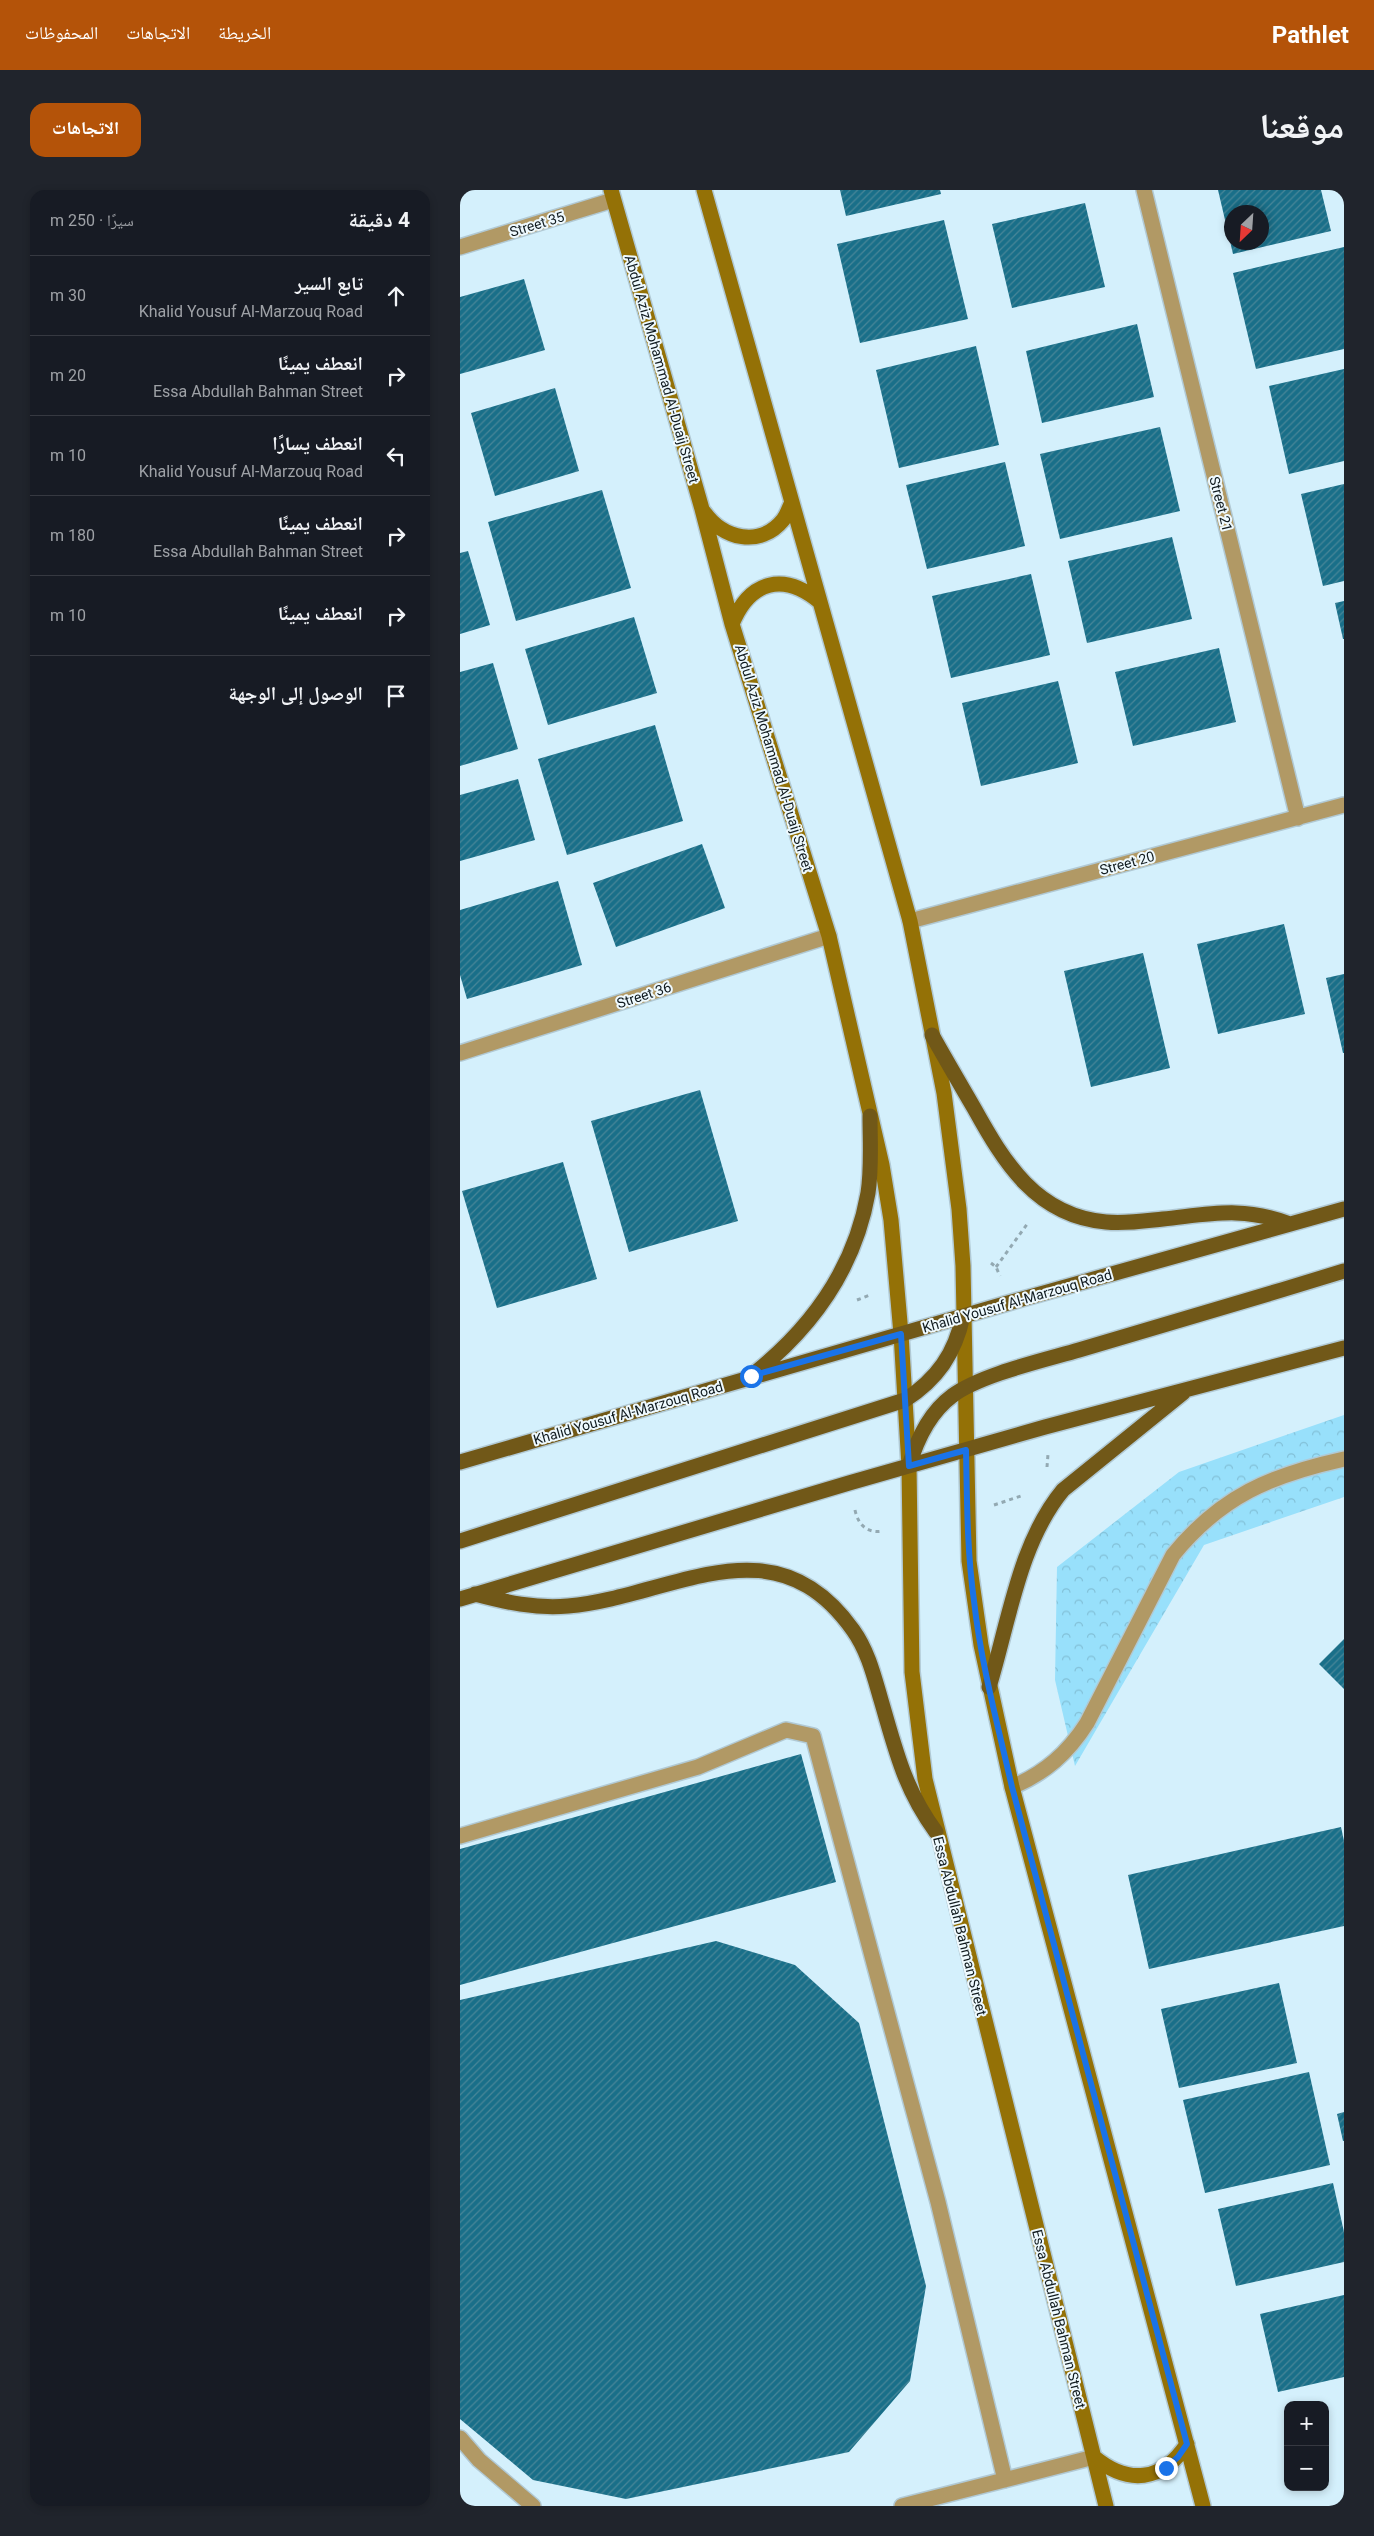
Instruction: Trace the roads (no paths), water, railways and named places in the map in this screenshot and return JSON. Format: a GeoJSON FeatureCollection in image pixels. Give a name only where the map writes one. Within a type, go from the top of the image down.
{"type":"FeatureCollection","features":[{"type":"Feature","properties":{"kind":"main road"},"geometry":{"type":"LineString","coordinates":[[932,1035],[1001,1156],[1017,1176],[1045,1200],[1080,1216],[1104,1222],[1130,1222],[1242,1212],[1267,1215],[1290,1224]]}},
{"type":"Feature","properties":{"kind":"main road"},"geometry":{"type":"LineString","coordinates":[[751,1376],[780,1352],[806,1325],[828,1295],[846,1262],[860,1228],[868,1191],[870,1116]]}},
{"type":"Feature","properties":{"kind":"main road","name":"Khalid Yousuf Al-Marzouq Road"},"geometry":{"type":"LineString","coordinates":[[460,1462],[751,1376],[1344,1209]]}},
{"type":"Feature","properties":{"kind":"main road"},"geometry":{"type":"LineString","coordinates":[[909,1466],[920,1435],[929,1420],[951,1397],[964,1388],[1027,1366],[1344,1271]]}},
{"type":"Feature","properties":{"kind":"main road"},"geometry":{"type":"LineString","coordinates":[[460,1541],[905,1400],[933,1379],[944,1365],[956,1341],[963,1316]]}},
{"type":"Feature","properties":{"kind":"main road"},"geometry":{"type":"LineString","coordinates":[[467,1596],[849,1482],[1045,1427],[1344,1348]]}},
{"type":"Feature","properties":{"kind":"main road"},"geometry":{"type":"LineString","coordinates":[[989,1686],[1034,1536],[1051,1504],[1069,1484],[1188,1389]]}},
{"type":"Feature","properties":{"kind":"main road"},"geometry":{"type":"LineString","coordinates":[[467,1596],[536,1606],[568,1606],[600,1601],[716,1571],[743,1569],[770,1572],[795,1580],[818,1594],[839,1611],[855,1632],[868,1656],[906,1782],[919,1808],[936,1832]]}},
{"type":"Feature","properties":{"kind":"street"},"geometry":{"type":"LineString","coordinates":[[704,190],[910,922],[953,1151],[963,1266],[967,1512],[974,1603],[989,1686],[1012,1787],[1203,2506]]}},
{"type":"Feature","properties":{"kind":"street","name":"Street 21"},"geometry":{"type":"LineString","coordinates":[[1144,190],[1298,818]]}},
{"type":"Feature","properties":{"kind":"street","name":"Street 35"},"geometry":{"type":"LineString","coordinates":[[460,248],[612,195]]}},
{"type":"Feature","properties":{"kind":"street","name":"Abdul Aziz Mohammad Al-Duaij Street"},"geometry":{"type":"LineString","coordinates":[[612,195],[702,509],[732,624],[829,936],[882,1166],[891,1220],[901,1334]]}},
{"type":"Feature","properties":{"kind":"street"},"geometry":{"type":"LineString","coordinates":[[702,509],[713,525],[730,535],[750,538],[768,532],[784,519],[792,502]]}},
{"type":"Feature","properties":{"kind":"street"},"geometry":{"type":"LineString","coordinates":[[732,624],[739,606],[752,593],[769,585],[788,584],[806,590],[820,602]]}},
{"type":"Feature","properties":{"kind":"street","name":"Street 20"},"geometry":{"type":"LineString","coordinates":[[910,922],[1344,805]]}},
{"type":"Feature","properties":{"kind":"street","name":"Street 36"},"geometry":{"type":"LineString","coordinates":[[460,1054],[829,936]]}},
{"type":"Feature","properties":{"kind":"street","name":"Essa Abdullah Bahman Street"},"geometry":{"type":"LineString","coordinates":[[901,1334],[909,1466],[913,1681],[925,1779],[936,1832],[1106,2506]]}},
{"type":"Feature","properties":{"kind":"street"},"geometry":{"type":"LineString","coordinates":[[1012,1787],[1048,1768],[1076,1740],[1088,1723],[1173,1555],[1191,1533],[1234,1498],[1259,1484],[1285,1474],[1344,1459]]}},
{"type":"Feature","properties":{"kind":"street"},"geometry":{"type":"LineString","coordinates":[[460,1836],[698,1767],[786,1730],[813,1736],[938,2202],[1005,2480]]}},
{"type":"Feature","properties":{"kind":"street"},"geometry":{"type":"LineString","coordinates":[[460,2438],[479,2460],[533,2506]]}},
{"type":"Feature","properties":{"kind":"street"},"geometry":{"type":"LineString","coordinates":[[902,2506],[1094,2457],[1106,2467],[1120,2474],[1136,2476],[1166,2468],[1178,2457],[1187,2444]]}}]}
